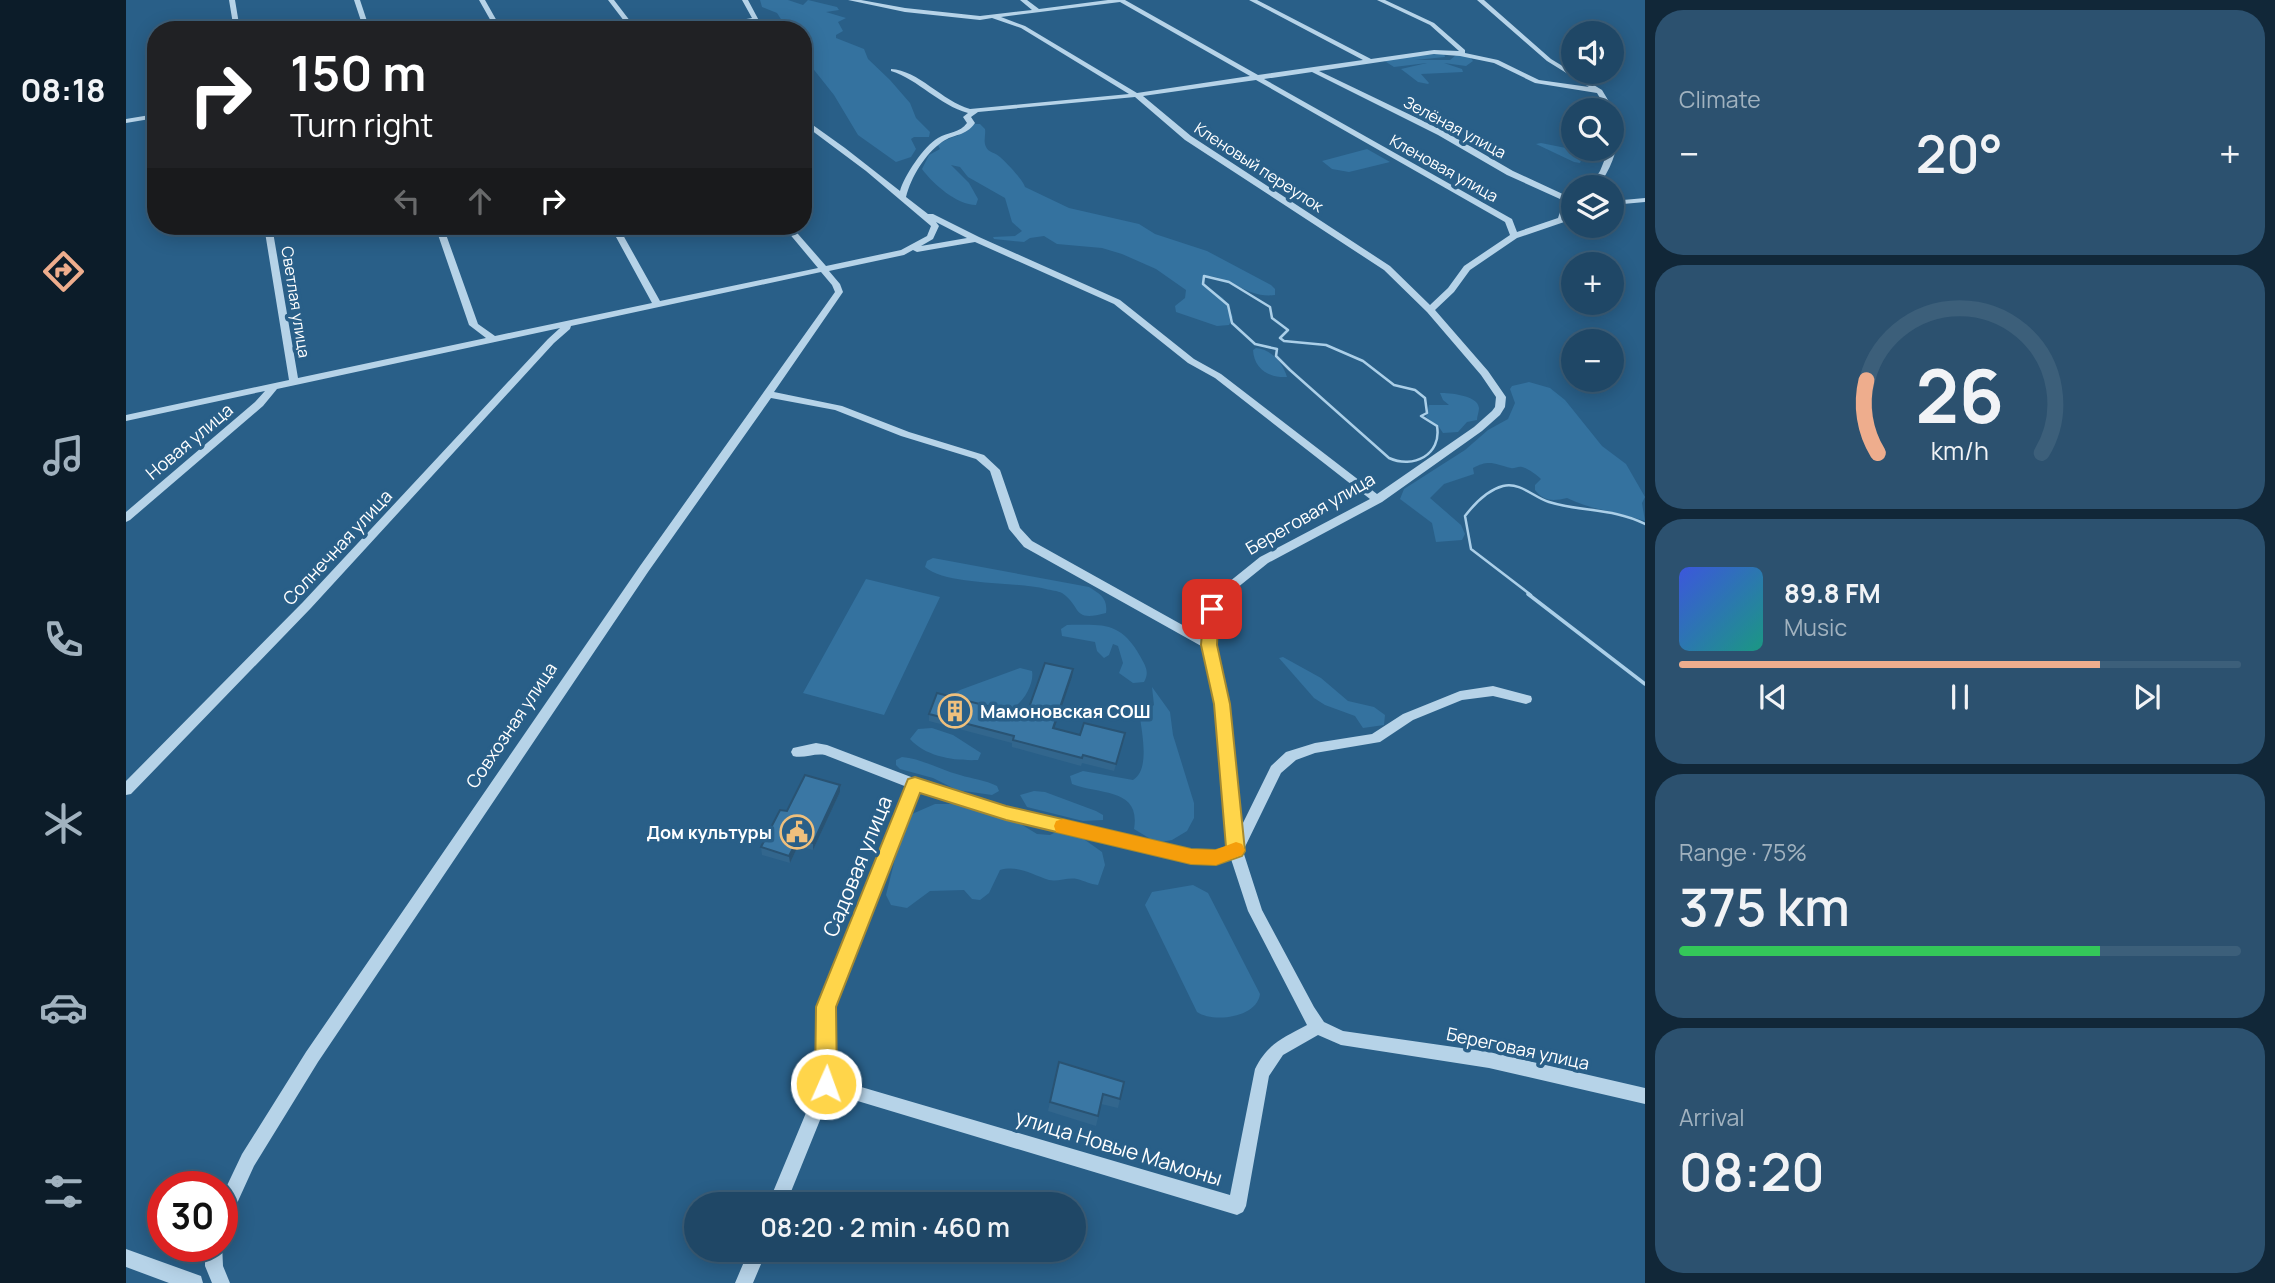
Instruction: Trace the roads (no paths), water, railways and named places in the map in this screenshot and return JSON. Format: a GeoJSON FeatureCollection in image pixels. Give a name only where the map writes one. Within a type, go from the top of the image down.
{"type":"FeatureCollection","features":[{"type":"Feature","properties":{"kind":"street"},"geometry":{"type":"LineString","coordinates":[[232,0],[236,21]]}},
{"type":"Feature","properties":{"kind":"street"},"geometry":{"type":"LineString","coordinates":[[357,0],[365,21]]}},
{"type":"Feature","properties":{"kind":"street"},"geometry":{"type":"LineString","coordinates":[[482,0],[494,21]]}},
{"type":"Feature","properties":{"kind":"street"},"geometry":{"type":"LineString","coordinates":[[611,0],[627,21]]}},
{"type":"Feature","properties":{"kind":"street"},"geometry":{"type":"LineString","coordinates":[[745,0],[754,20],[747,21]]}},
{"type":"Feature","properties":{"kind":"street"},"geometry":{"type":"LineString","coordinates":[[851,0],[933,14],[994,17],[1121,0],[1253,77]]}},
{"type":"Feature","properties":{"kind":"street"},"geometry":{"type":"LineString","coordinates":[[1023,0],[1040,12]]}},
{"type":"Feature","properties":{"kind":"street"},"geometry":{"type":"LineString","coordinates":[[1252,0],[1368,60]]}},
{"type":"Feature","properties":{"kind":"street"},"geometry":{"type":"LineString","coordinates":[[1380,0],[1433,24],[1463,51],[1460,54]]}},
{"type":"Feature","properties":{"kind":"street"},"geometry":{"type":"LineString","coordinates":[[1480,0],[1549,60],[1600,91],[1604,98]]}},
{"type":"Feature","properties":{"kind":"street"},"geometry":{"type":"LineString","coordinates":[[1021,26],[1016,21],[1019,18],[1040,12]]}},
{"type":"Feature","properties":{"kind":"street","name":"Кленовый переулок"},"geometry":{"type":"LineString","coordinates":[[994,17],[1021,26],[1136,95],[1168,118],[1188,138],[1387,268],[1430,310],[1485,373],[1501,397]]}},
{"type":"Feature","properties":{"kind":"street"},"geometry":{"type":"LineString","coordinates":[[893,70],[903,73],[954,107],[975,111],[1136,95],[1431,52],[1496,61],[1537,82],[1600,91]]}},
{"type":"Feature","properties":{"kind":"street","name":"Зелёная улица"},"geometry":{"type":"LineString","coordinates":[[1311,70],[1329,76],[1441,133],[1510,173],[1561,196]]}},
{"type":"Feature","properties":{"kind":"street","name":"Кленовая улица"},"geometry":{"type":"LineString","coordinates":[[1253,77],[1504,217],[1511,224],[1514,236]]}},
{"type":"Feature","properties":{"kind":"street"},"geometry":{"type":"LineString","coordinates":[[902,197],[906,183],[925,154],[942,139],[966,130],[971,123],[967,117],[975,111]]}},
{"type":"Feature","properties":{"kind":"street"},"geometry":{"type":"LineString","coordinates":[[126,121],[147,118]]}},
{"type":"Feature","properties":{"kind":"street"},"geometry":{"type":"LineString","coordinates":[[812,127],[876,173],[926,215],[1117,302],[1191,361],[1218,376],[1378,500]]}},
{"type":"Feature","properties":{"kind":"street"},"geometry":{"type":"LineString","coordinates":[[1624,202],[1645,200]]}},
{"type":"Feature","properties":{"kind":"street"},"geometry":{"type":"LineString","coordinates":[[904,252],[933,234],[935,226],[926,215]]}},
{"type":"Feature","properties":{"kind":"street"},"geometry":{"type":"LineString","coordinates":[[1430,310],[1451,290],[1467,268],[1514,236],[1561,220]]}},
{"type":"Feature","properties":{"kind":"street","name":"Светлая улица"},"geometry":{"type":"LineString","coordinates":[[270,235],[294,382]]}},
{"type":"Feature","properties":{"kind":"street"},"geometry":{"type":"LineString","coordinates":[[442,235],[474,325],[494,340]]}},
{"type":"Feature","properties":{"kind":"street"},"geometry":{"type":"LineString","coordinates":[[619,235],[658,306]]}},
{"type":"Feature","properties":{"kind":"street"},"geometry":{"type":"LineString","coordinates":[[795,235],[822,270]]}},
{"type":"Feature","properties":{"kind":"street"},"geometry":{"type":"LineString","coordinates":[[126,418],[904,252],[976,239]]}},
{"type":"Feature","properties":{"kind":"street","name":"Совхозная улица"},"geometry":{"type":"LineString","coordinates":[[238,1182],[248,1160],[312,1057],[612,615],[837,296],[836,284],[822,270]]}},
{"type":"Feature","properties":{"kind":"street","name":"Солнечная улица"},"geometry":{"type":"LineString","coordinates":[[126,790],[307,605],[551,341],[570,325]]}},
{"type":"Feature","properties":{"kind":"street"},"geometry":{"type":"LineString","coordinates":[[526,334],[551,341]]}},
{"type":"Feature","properties":{"kind":"street","name":"Новая улица"},"geometry":{"type":"LineString","coordinates":[[126,518],[259,404],[273,388]]}},
{"type":"Feature","properties":{"kind":"street"},"geometry":{"type":"LineString","coordinates":[[767,394],[838,408],[905,435],[980,457],[995,470],[1015,529],[1028,544],[1209,645]]}},
{"type":"Feature","properties":{"kind":"street","name":"Береговая улица"},"geometry":{"type":"LineString","coordinates":[[1501,397],[1496,413],[1478,429],[1378,500],[1283,549],[1247,572],[1212,609],[1209,645],[1222,704],[1236,851],[1255,911],[1308,1013],[1318,1027],[1341,1038],[1489,1060],[1642,1092]]}},
{"type":"Feature","properties":{"kind":"street"},"geometry":{"type":"LineString","coordinates":[[798,752],[816,748],[827,750],[915,784],[1006,813],[1191,857],[1216,858],[1236,851],[1276,770],[1292,756],[1306,750],[1375,738],[1401,720],[1460,696],[1493,691],[1526,699]]}},
{"type":"Feature","properties":{"kind":"street","name":"Садовая улица"},"geometry":{"type":"LineString","coordinates":[[782,1192],[826,1084],[826,1007],[915,784]]}},
{"type":"Feature","properties":{"kind":"street","name":"улица Новые Мамоны"},"geometry":{"type":"LineString","coordinates":[[826,1084],[1237,1206],[1261,1074],[1267,1060],[1281,1045],[1318,1027]]}},
{"type":"Feature","properties":{"kind":"street"},"geometry":{"type":"LineString","coordinates":[[126,1258],[194,1283]]}},
{"type":"Feature","properties":{"kind":"street"},"geometry":{"type":"LineString","coordinates":[[214,1262],[221,1283]]}},
{"type":"Feature","properties":{"kind":"street"},"geometry":{"type":"LineString","coordinates":[[744,1283],[753,1262]]}},
{"type":"Feature","properties":{"kind":"waterway"},"geometry":{"type":"LineString","coordinates":[[1204,276],[1229,282],[1270,307],[1272,318],[1288,330],[1280,338],[1284,341],[1326,345],[1363,361],[1394,385],[1415,390],[1425,398],[1427,413],[1421,416],[1437,426],[1435,445],[1430,452],[1424,457],[1407,462],[1389,458],[1290,370],[1276,356],[1277,349],[1255,344],[1232,323],[1228,305],[1203,284],[1204,276]]}},
{"type":"Feature","properties":{"kind":"waterway"},"geometry":{"type":"LineString","coordinates":[[1531,595],[1471,549],[1465,516],[1487,494],[1503,486],[1516,486],[1549,502],[1621,515],[1645,524]]}},
{"type":"Feature","properties":{"kind":"waterway"},"geometry":{"type":"LineString","coordinates":[[1528,594],[1645,684]]}},
{"type":"Feature","properties":{"kind":"place","name":"Мамоновская СОШ"},"geometry":{"type":"Point","coordinates":[955,711]}},
{"type":"Feature","properties":{"kind":"place","name":"Дом культуры"},"geometry":{"type":"Point","coordinates":[797,832]}}]}
